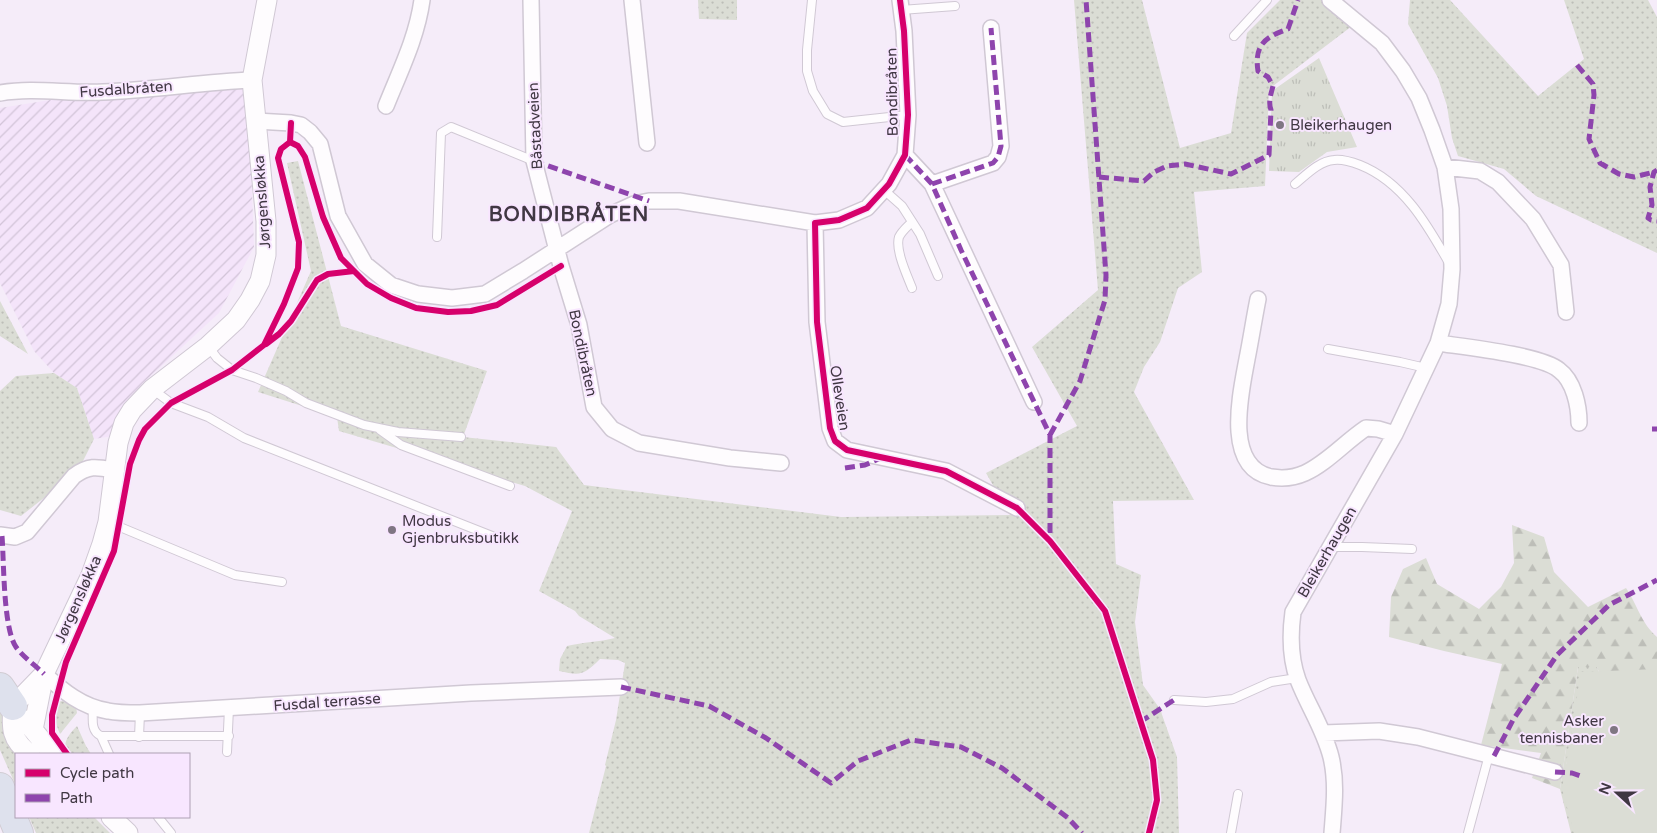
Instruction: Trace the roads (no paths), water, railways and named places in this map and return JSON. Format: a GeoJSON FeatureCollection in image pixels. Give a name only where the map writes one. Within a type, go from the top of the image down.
{"type":"FeatureCollection","features":[{"type":"Feature","properties":{"kind":"highway"},"geometry":{"type":"LineString","coordinates":[[0,787],[19,833]]}},
{"type":"Feature","properties":{"kind":"street","name":"Jørgensløkka"},"geometry":{"type":"LineString","coordinates":[[33,730],[44,674],[92,574],[102,544],[108,522],[118,443],[124,423],[132,410],[152,389],[208,346],[236,320],[260,281],[266,255],[266,221],[252,80],[267,0]]}},
{"type":"Feature","properties":{"kind":"street"},"geometry":{"type":"LineString","coordinates":[[386,106],[413,39],[420,17],[422,0]]}},
{"type":"Feature","properties":{"kind":"street","name":"Båstadveien"},"geometry":{"type":"LineString","coordinates":[[531,0],[534,161],[558,248]]}},
{"type":"Feature","properties":{"kind":"street"},"geometry":{"type":"LineString","coordinates":[[632,0],[647,142]]}},
{"type":"Feature","properties":{"kind":"street","name":"Bleikerhaugen"},"geometry":{"type":"LineString","coordinates":[[1330,0],[1382,43],[1403,71],[1419,98],[1444,167],[1451,209],[1452,269],[1449,304],[1438,343],[1395,434],[1293,612],[1290,632],[1297,678],[1323,732],[1335,777],[1332,833]]}},
{"type":"Feature","properties":{"kind":"street","name":"Bondibråten"},"geometry":{"type":"LineString","coordinates":[[256,121],[301,125],[320,144],[338,216],[365,264],[391,285],[418,294],[452,298],[485,294],[610,215],[634,204],[649,201],[679,201],[816,223],[839,220],[867,208],[889,184],[905,155],[908,115],[901,5]]}},
{"type":"Feature","properties":{"kind":"street"},"geometry":{"type":"LineString","coordinates":[[932,184],[993,163],[998,157],[1000,146],[991,28]]}},
{"type":"Feature","properties":{"kind":"street","name":"Fusdalbråten"},"geometry":{"type":"LineString","coordinates":[[0,94],[37,91],[102,92],[252,80]]}},
{"type":"Feature","properties":{"kind":"street"},"geometry":{"type":"LineString","coordinates":[[905,155],[932,184],[961,250],[1034,402]]}},
{"type":"Feature","properties":{"kind":"street"},"geometry":{"type":"LineString","coordinates":[[1444,167],[1480,171],[1498,182],[1533,219],[1561,264],[1566,312]]}},
{"type":"Feature","properties":{"kind":"street","name":"Olleveien"},"geometry":{"type":"LineString","coordinates":[[816,223],[817,322],[830,428],[835,441],[847,450],[946,471],[1017,508]]}},
{"type":"Feature","properties":{"kind":"street","name":"Bondibråten"},"geometry":{"type":"LineString","coordinates":[[558,248],[579,325],[594,407],[612,429],[639,443],[730,458],[781,463]]}},
{"type":"Feature","properties":{"kind":"street"},"geometry":{"type":"LineString","coordinates":[[1258,299],[1239,403],[1242,451],[1255,469],[1266,476],[1281,479],[1292,478],[1316,467],[1366,428],[1395,434]]}},
{"type":"Feature","properties":{"kind":"street"},"geometry":{"type":"LineString","coordinates":[[1438,343],[1525,358],[1549,364],[1560,370],[1570,382],[1579,412],[1579,423]]}},
{"type":"Feature","properties":{"kind":"street"},"geometry":{"type":"LineString","coordinates":[[0,535],[15,537],[27,532],[74,476],[84,469],[97,467],[114,470]]}},
{"type":"Feature","properties":{"kind":"street","name":"Jørgensløkka"},"geometry":{"type":"LineString","coordinates":[[6,696],[44,674]]}},
{"type":"Feature","properties":{"kind":"street","name":"Fusdal terrasse"},"geometry":{"type":"LineString","coordinates":[[44,674],[73,698],[93,707],[108,711],[140,713],[461,694],[621,687]]}},
{"type":"Feature","properties":{"kind":"street"},"geometry":{"type":"LineString","coordinates":[[6,696],[52,753]]}},
{"type":"Feature","properties":{"kind":"street"},"geometry":{"type":"LineString","coordinates":[[6,696],[14,736],[18,743],[29,753]]}},
{"type":"Feature","properties":{"kind":"street"},"geometry":{"type":"LineString","coordinates":[[1323,732],[1379,731],[1418,737],[1555,772]]}},
{"type":"Feature","properties":{"kind":"street"},"geometry":{"type":"LineString","coordinates":[[112,818],[128,833]]}},
{"type":"Feature","properties":{"kind":"lane","name":"Bondibråten"},"geometry":{"type":"LineString","coordinates":[[812,0],[807,71],[813,92],[827,114],[843,122],[908,115]]}},
{"type":"Feature","properties":{"kind":"lane"},"geometry":{"type":"LineString","coordinates":[[1234,36],[1267,0]]}},
{"type":"Feature","properties":{"kind":"lane"},"geometry":{"type":"LineString","coordinates":[[901,5],[955,6]]}},
{"type":"Feature","properties":{"kind":"lane"},"geometry":{"type":"LineString","coordinates":[[437,238],[441,133],[451,127],[534,161]]}},
{"type":"Feature","properties":{"kind":"lane"},"geometry":{"type":"LineString","coordinates":[[1294,184],[1322,163],[1334,160],[1353,162],[1372,170],[1391,183],[1421,217],[1452,269]]}},
{"type":"Feature","properties":{"kind":"lane"},"geometry":{"type":"LineString","coordinates":[[884,190],[902,206],[920,234],[938,276]]}},
{"type":"Feature","properties":{"kind":"lane"},"geometry":{"type":"LineString","coordinates":[[912,222],[902,231],[898,247],[912,288]]}},
{"type":"Feature","properties":{"kind":"lane"},"geometry":{"type":"LineString","coordinates":[[208,346],[232,370],[256,378],[314,406],[364,425],[378,429],[461,437]]}},
{"type":"Feature","properties":{"kind":"lane"},"geometry":{"type":"LineString","coordinates":[[1328,349],[1426,368]]}},
{"type":"Feature","properties":{"kind":"lane"},"geometry":{"type":"LineString","coordinates":[[152,389],[171,403],[208,417],[244,438],[492,536]]}},
{"type":"Feature","properties":{"kind":"lane"},"geometry":{"type":"LineString","coordinates":[[378,429],[401,445],[510,486]]}},
{"type":"Feature","properties":{"kind":"lane"},"geometry":{"type":"LineString","coordinates":[[108,522],[235,575],[282,582]]}},
{"type":"Feature","properties":{"kind":"lane"},"geometry":{"type":"LineString","coordinates":[[1330,547],[1412,549]]}},
{"type":"Feature","properties":{"kind":"lane"},"geometry":{"type":"LineString","coordinates":[[1174,700],[1206,702],[1233,699],[1271,682],[1297,678]]}},
{"type":"Feature","properties":{"kind":"lane"},"geometry":{"type":"LineString","coordinates":[[93,707],[93,727],[96,734],[101,736],[228,736]]}},
{"type":"Feature","properties":{"kind":"lane"},"geometry":{"type":"LineString","coordinates":[[228,752],[229,708]]}},
{"type":"Feature","properties":{"kind":"lane"},"geometry":{"type":"LineString","coordinates":[[139,737],[140,713]]}},
{"type":"Feature","properties":{"kind":"lane"},"geometry":{"type":"LineString","coordinates":[[101,736],[109,753]]}},
{"type":"Feature","properties":{"kind":"lane"},"geometry":{"type":"LineString","coordinates":[[1468,833],[1489,755]]}},
{"type":"Feature","properties":{"kind":"lane"},"geometry":{"type":"LineString","coordinates":[[1231,833],[1238,794]]}},
{"type":"Feature","properties":{"kind":"lane"},"geometry":{"type":"LineString","coordinates":[[159,818],[172,833]]}},
{"type":"Feature","properties":{"kind":"place","name":"Bleikerhaugen"},"geometry":{"type":"Point","coordinates":[1280,125]}},
{"type":"Feature","properties":{"kind":"place","name":"Modus Gjenbruksbutikk"},"geometry":{"type":"Point","coordinates":[392,530]}},
{"type":"Feature","properties":{"kind":"place","name":"Asker tennisbaner"},"geometry":{"type":"Point","coordinates":[1614,730]}},
{"type":"Feature","properties":{"kind":"district","name":"BONDIBRÅTEN"},"geometry":{"type":"Point","coordinates":[569,214]}}]}
